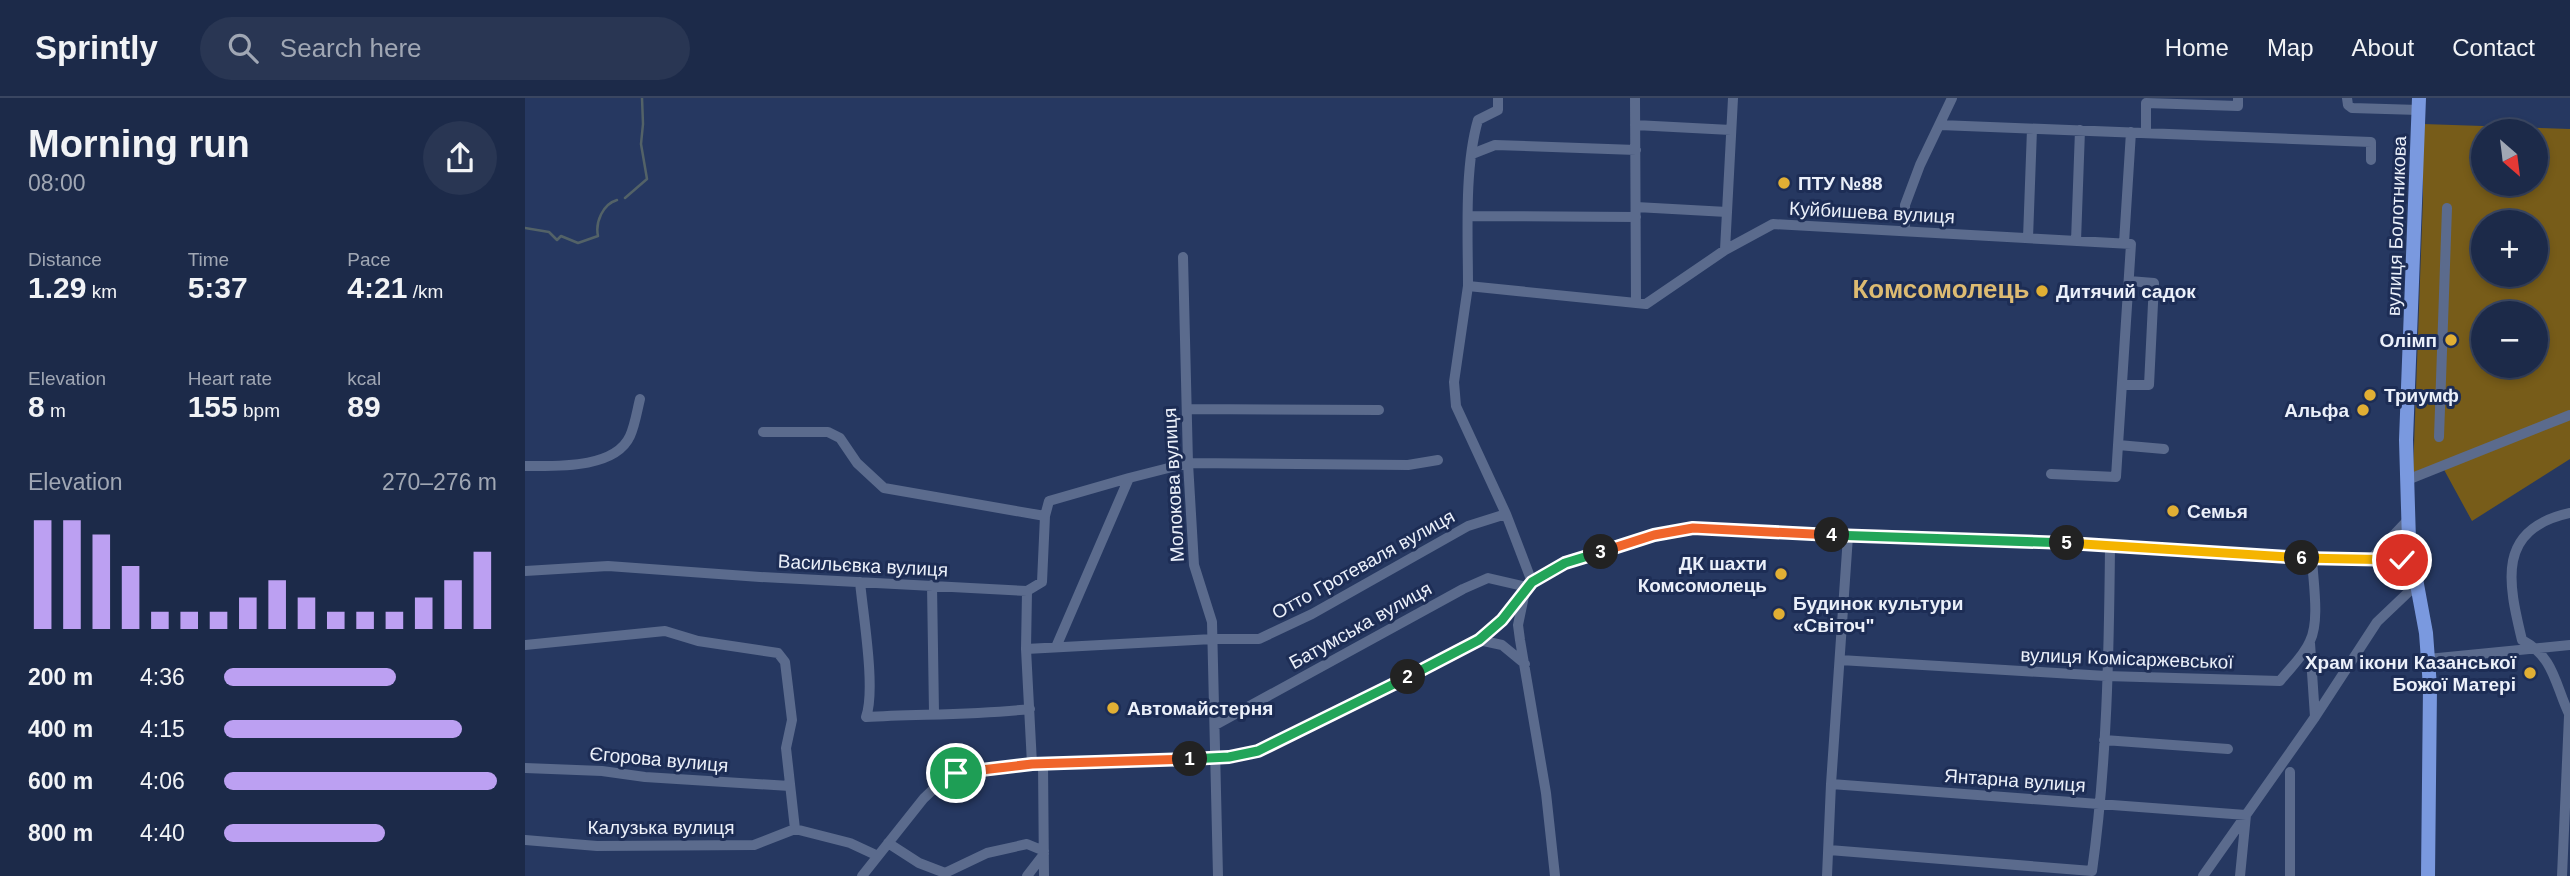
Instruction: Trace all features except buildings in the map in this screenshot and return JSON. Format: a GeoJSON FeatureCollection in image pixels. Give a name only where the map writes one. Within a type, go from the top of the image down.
{"type":"FeatureCollection","features":[{"type":"Feature","properties":{"kind":"main road","name":"вулиця Болотникова"},"geometry":{"type":"LineString","coordinates":[[2419,104],[2406,440],[2408,520],[2428,659],[2431,712],[2428,876]]}},
{"type":"Feature","properties":{"kind":"street"},"geometry":{"type":"LineString","coordinates":[[1498,98],[1498,110],[1478,120],[1473,136],[1468,216],[1468,286],[1454,382],[1456,406],[1506,514],[1530,584],[1518,625],[1546,793],[1555,876]]}},
{"type":"Feature","properties":{"kind":"street"},"geometry":{"type":"LineString","coordinates":[[1635,98],[1636,303]]}},
{"type":"Feature","properties":{"kind":"street"},"geometry":{"type":"LineString","coordinates":[[1725,250],[1733,98]]}},
{"type":"Feature","properties":{"kind":"street"},"geometry":{"type":"LineString","coordinates":[[1905,231],[1905,205],[1920,165],[1952,98]]}},
{"type":"Feature","properties":{"kind":"street"},"geometry":{"type":"LineString","coordinates":[[2146,133],[2145,103],[2200,101],[2238,106],[2238,98]]}},
{"type":"Feature","properties":{"kind":"street"},"geometry":{"type":"LineString","coordinates":[[2347,98],[2351,108],[2379,104],[2419,104]]}},
{"type":"Feature","properties":{"kind":"street"},"geometry":{"type":"LineString","coordinates":[[1635,125],[1731,130]]}},
{"type":"Feature","properties":{"kind":"street"},"geometry":{"type":"LineString","coordinates":[[1940,125],[2371,142],[2371,160]]}},
{"type":"Feature","properties":{"kind":"street"},"geometry":{"type":"LineString","coordinates":[[2028,238],[2032,129]]}},
{"type":"Feature","properties":{"kind":"street"},"geometry":{"type":"LineString","coordinates":[[2076,241],[2080,131]]}},
{"type":"Feature","properties":{"kind":"street"},"geometry":{"type":"LineString","coordinates":[[2051,474],[2116,477],[2129,281],[2131,132]]}},
{"type":"Feature","properties":{"kind":"street"},"geometry":{"type":"LineString","coordinates":[[1472,154],[1495,145],[1636,150]]}},
{"type":"Feature","properties":{"kind":"street"},"geometry":{"type":"LineString","coordinates":[[2439,437],[2448,208]]}},
{"type":"Feature","properties":{"kind":"street"},"geometry":{"type":"LineString","coordinates":[[1468,216],[1727,212]]}},
{"type":"Feature","properties":{"kind":"street","name":"Куйбишева вулиця"},"geometry":{"type":"LineString","coordinates":[[1468,286],[1646,304],[1725,250],[1773,224],[2128,243]]}},
{"type":"Feature","properties":{"kind":"street","name":"Молокова вулиця"},"geometry":{"type":"LineString","coordinates":[[1183,257],[1188,463],[1194,565],[1212,622],[1213,639],[1218,876]]}},
{"type":"Feature","properties":{"kind":"street"},"geometry":{"type":"LineString","coordinates":[[2122,385],[2148,386],[2154,283],[2129,281]]}},
{"type":"Feature","properties":{"kind":"street"},"geometry":{"type":"LineString","coordinates":[[525,466],[574,466],[619,453],[631,436],[640,399]]}},
{"type":"Feature","properties":{"kind":"street"},"geometry":{"type":"LineString","coordinates":[[1187,409],[1379,410]]}},
{"type":"Feature","properties":{"kind":"street"},"geometry":{"type":"LineString","coordinates":[[2407,480],[2570,415]]}},
{"type":"Feature","properties":{"kind":"street"},"geometry":{"type":"LineString","coordinates":[[763,432],[828,432],[841,438],[857,463],[884,488],[1045,516]]}},
{"type":"Feature","properties":{"kind":"street"},"geometry":{"type":"LineString","coordinates":[[2118,445],[2164,449]]}},
{"type":"Feature","properties":{"kind":"street"},"geometry":{"type":"LineString","coordinates":[[1044,876],[1026,649],[1027,591],[1042,582],[1045,516],[1049,501],[1188,463],[1408,465],[1438,460]]}},
{"type":"Feature","properties":{"kind":"street"},"geometry":{"type":"LineString","coordinates":[[1056,648],[1129,478]]}},
{"type":"Feature","properties":{"kind":"street"},"geometry":{"type":"LineString","coordinates":[[2562,876],[2570,716],[2550,667],[2536,647],[2522,640],[2511,593],[2517,549],[2523,536],[2554,516],[2570,513]]}},
{"type":"Feature","properties":{"kind":"street","name":"Отто Гротеваля вулиця"},"geometry":{"type":"LineString","coordinates":[[1026,649],[1213,639],[1246,641],[1273,634],[1468,526],[1506,514]]}},
{"type":"Feature","properties":{"kind":"street"},"geometry":{"type":"LineString","coordinates":[[2371,559],[2408,520]]}},
{"type":"Feature","properties":{"kind":"street"},"geometry":{"type":"LineString","coordinates":[[862,876],[924,798],[944,779],[969,770],[1037,764],[1244,755],[1273,744],[1479,640],[1502,620],[1530,584],[1565,563],[1674,531],[1711,527],[1848,536],[2110,545],[2312,558],[2413,560]]}},
{"type":"Feature","properties":{"kind":"street"},"geometry":{"type":"LineString","coordinates":[[1827,876],[1848,536]]}},
{"type":"Feature","properties":{"kind":"street"},"geometry":{"type":"LineString","coordinates":[[1829,850],[2092,871],[2101,804],[2110,545]]}},
{"type":"Feature","properties":{"kind":"street","name":"вулиця Комісаржевської"},"geometry":{"type":"LineString","coordinates":[[1840,660],[2106,676],[2280,681],[2309,643],[2313,631],[2315,607],[2312,558]]}},
{"type":"Feature","properties":{"kind":"street","name":"Васильєвка вулиця"},"geometry":{"type":"LineString","coordinates":[[525,571],[608,566],[1027,591]]}},
{"type":"Feature","properties":{"kind":"street","name":"Батумська вулиця"},"geometry":{"type":"LineString","coordinates":[[1215,725],[1463,589],[1488,578],[1530,584]]}},
{"type":"Feature","properties":{"kind":"street"},"geometry":{"type":"LineString","coordinates":[[860,582],[869,682],[869,709],[866,717],[934,713],[987,714],[1030,709]]}},
{"type":"Feature","properties":{"kind":"street"},"geometry":{"type":"LineString","coordinates":[[2203,876],[2315,717],[2377,622],[2418,583]]}},
{"type":"Feature","properties":{"kind":"street"},"geometry":{"type":"LineString","coordinates":[[932,585],[934,713]]}},
{"type":"Feature","properties":{"kind":"street"},"geometry":{"type":"LineString","coordinates":[[525,645],[665,631],[698,641],[778,653],[785,662],[792,720],[786,748],[795,830],[835,838],[878,856]]}},
{"type":"Feature","properties":{"kind":"street"},"geometry":{"type":"LineString","coordinates":[[1479,640],[1502,645],[1525,664]]}},
{"type":"Feature","properties":{"kind":"street"},"geometry":{"type":"LineString","coordinates":[[2309,643],[2315,717]]}},
{"type":"Feature","properties":{"kind":"street"},"geometry":{"type":"LineString","coordinates":[[2428,659],[2570,645]]}},
{"type":"Feature","properties":{"kind":"street"},"geometry":{"type":"LineString","coordinates":[[2103,740],[2228,749]]}},
{"type":"Feature","properties":{"kind":"street","name":"Єгорова вулиця"},"geometry":{"type":"LineString","coordinates":[[525,768],[602,771],[645,777],[790,786]]}},
{"type":"Feature","properties":{"kind":"street"},"geometry":{"type":"LineString","coordinates":[[2290,772],[2290,876]]}},
{"type":"Feature","properties":{"kind":"street","name":"Янтарна вулиця"},"geometry":{"type":"LineString","coordinates":[[1831,784],[2246,815]]}},
{"type":"Feature","properties":{"kind":"street"},"geometry":{"type":"LineString","coordinates":[[2240,876],[2246,815]]}},
{"type":"Feature","properties":{"kind":"street","name":"Калузька вулиця"},"geometry":{"type":"LineString","coordinates":[[525,840],[597,846],[754,845],[795,830]]}},
{"type":"Feature","properties":{"kind":"street"},"geometry":{"type":"LineString","coordinates":[[888,844],[919,863],[945,873],[987,853],[1027,844],[1044,852]]}},
{"type":"Feature","properties":{"kind":"street"},"geometry":{"type":"LineString","coordinates":[[1027,876],[1044,852]]}},
{"type":"Feature","properties":{"kind":"shaded area","name":"Олімп"},"geometry":{"type":"Polygon","coordinates":[[[2423,124],[2471,126],[2471,196],[2548,196],[2548,128],[2570,129],[2570,459],[2472,521],[2442,466],[2413,473],[2423,198],[2423,124]]]}},
{"type":"Feature","properties":{"kind":"waterway"},"geometry":{"type":"LineString","coordinates":[[625,198],[647,179],[641,144],[642,98]]}},
{"type":"Feature","properties":{"kind":"waterway"},"geometry":{"type":"LineString","coordinates":[[525,228],[549,232],[557,240],[561,236],[578,243],[598,236],[601,214],[608,205],[617,200]]}},
{"type":"Feature","properties":{"kind":"place","name":"ПТУ №88"},"geometry":{"type":"Point","coordinates":[1784,183]}},
{"type":"Feature","properties":{"kind":"place","name":"Дитячий садок"},"geometry":{"type":"Point","coordinates":[2042,291]}},
{"type":"Feature","properties":{"kind":"place","name":"Олімп"},"geometry":{"type":"Point","coordinates":[2451,340]}},
{"type":"Feature","properties":{"kind":"place","name":"Триумф"},"geometry":{"type":"Point","coordinates":[2370,395]}},
{"type":"Feature","properties":{"kind":"place","name":"Альфа"},"geometry":{"type":"Point","coordinates":[2363,410]}},
{"type":"Feature","properties":{"kind":"place","name":"Семья"},"geometry":{"type":"Point","coordinates":[2173,511]}},
{"type":"Feature","properties":{"kind":"place","name":"ДК шахти Комсомолець"},"geometry":{"type":"Point","coordinates":[1781,574]}},
{"type":"Feature","properties":{"kind":"place","name":"Будинок культури «Світоч\""},"geometry":{"type":"Point","coordinates":[1779,614]}},
{"type":"Feature","properties":{"kind":"place","name":"Храм ікони Казанської Божої Матері"},"geometry":{"type":"Point","coordinates":[2530,673]}},
{"type":"Feature","properties":{"kind":"place","name":"Автомайстерня"},"geometry":{"type":"Point","coordinates":[1113,708]}},
{"type":"Feature","properties":{"kind":"district","name":"Комсомолець"},"geometry":{"type":"Point","coordinates":[1941,289]}},
{"type":"Feature","properties":{"kind":"route"},"geometry":{"type":"LineString","coordinates":[[956,773],[1032,764],[1229,757],[1258,751],[1468,647],[1502,620],[1532,582],[1565,563],[1654,535],[1693,528],[2086,544],[2271,557],[2402,560]]}}]}
